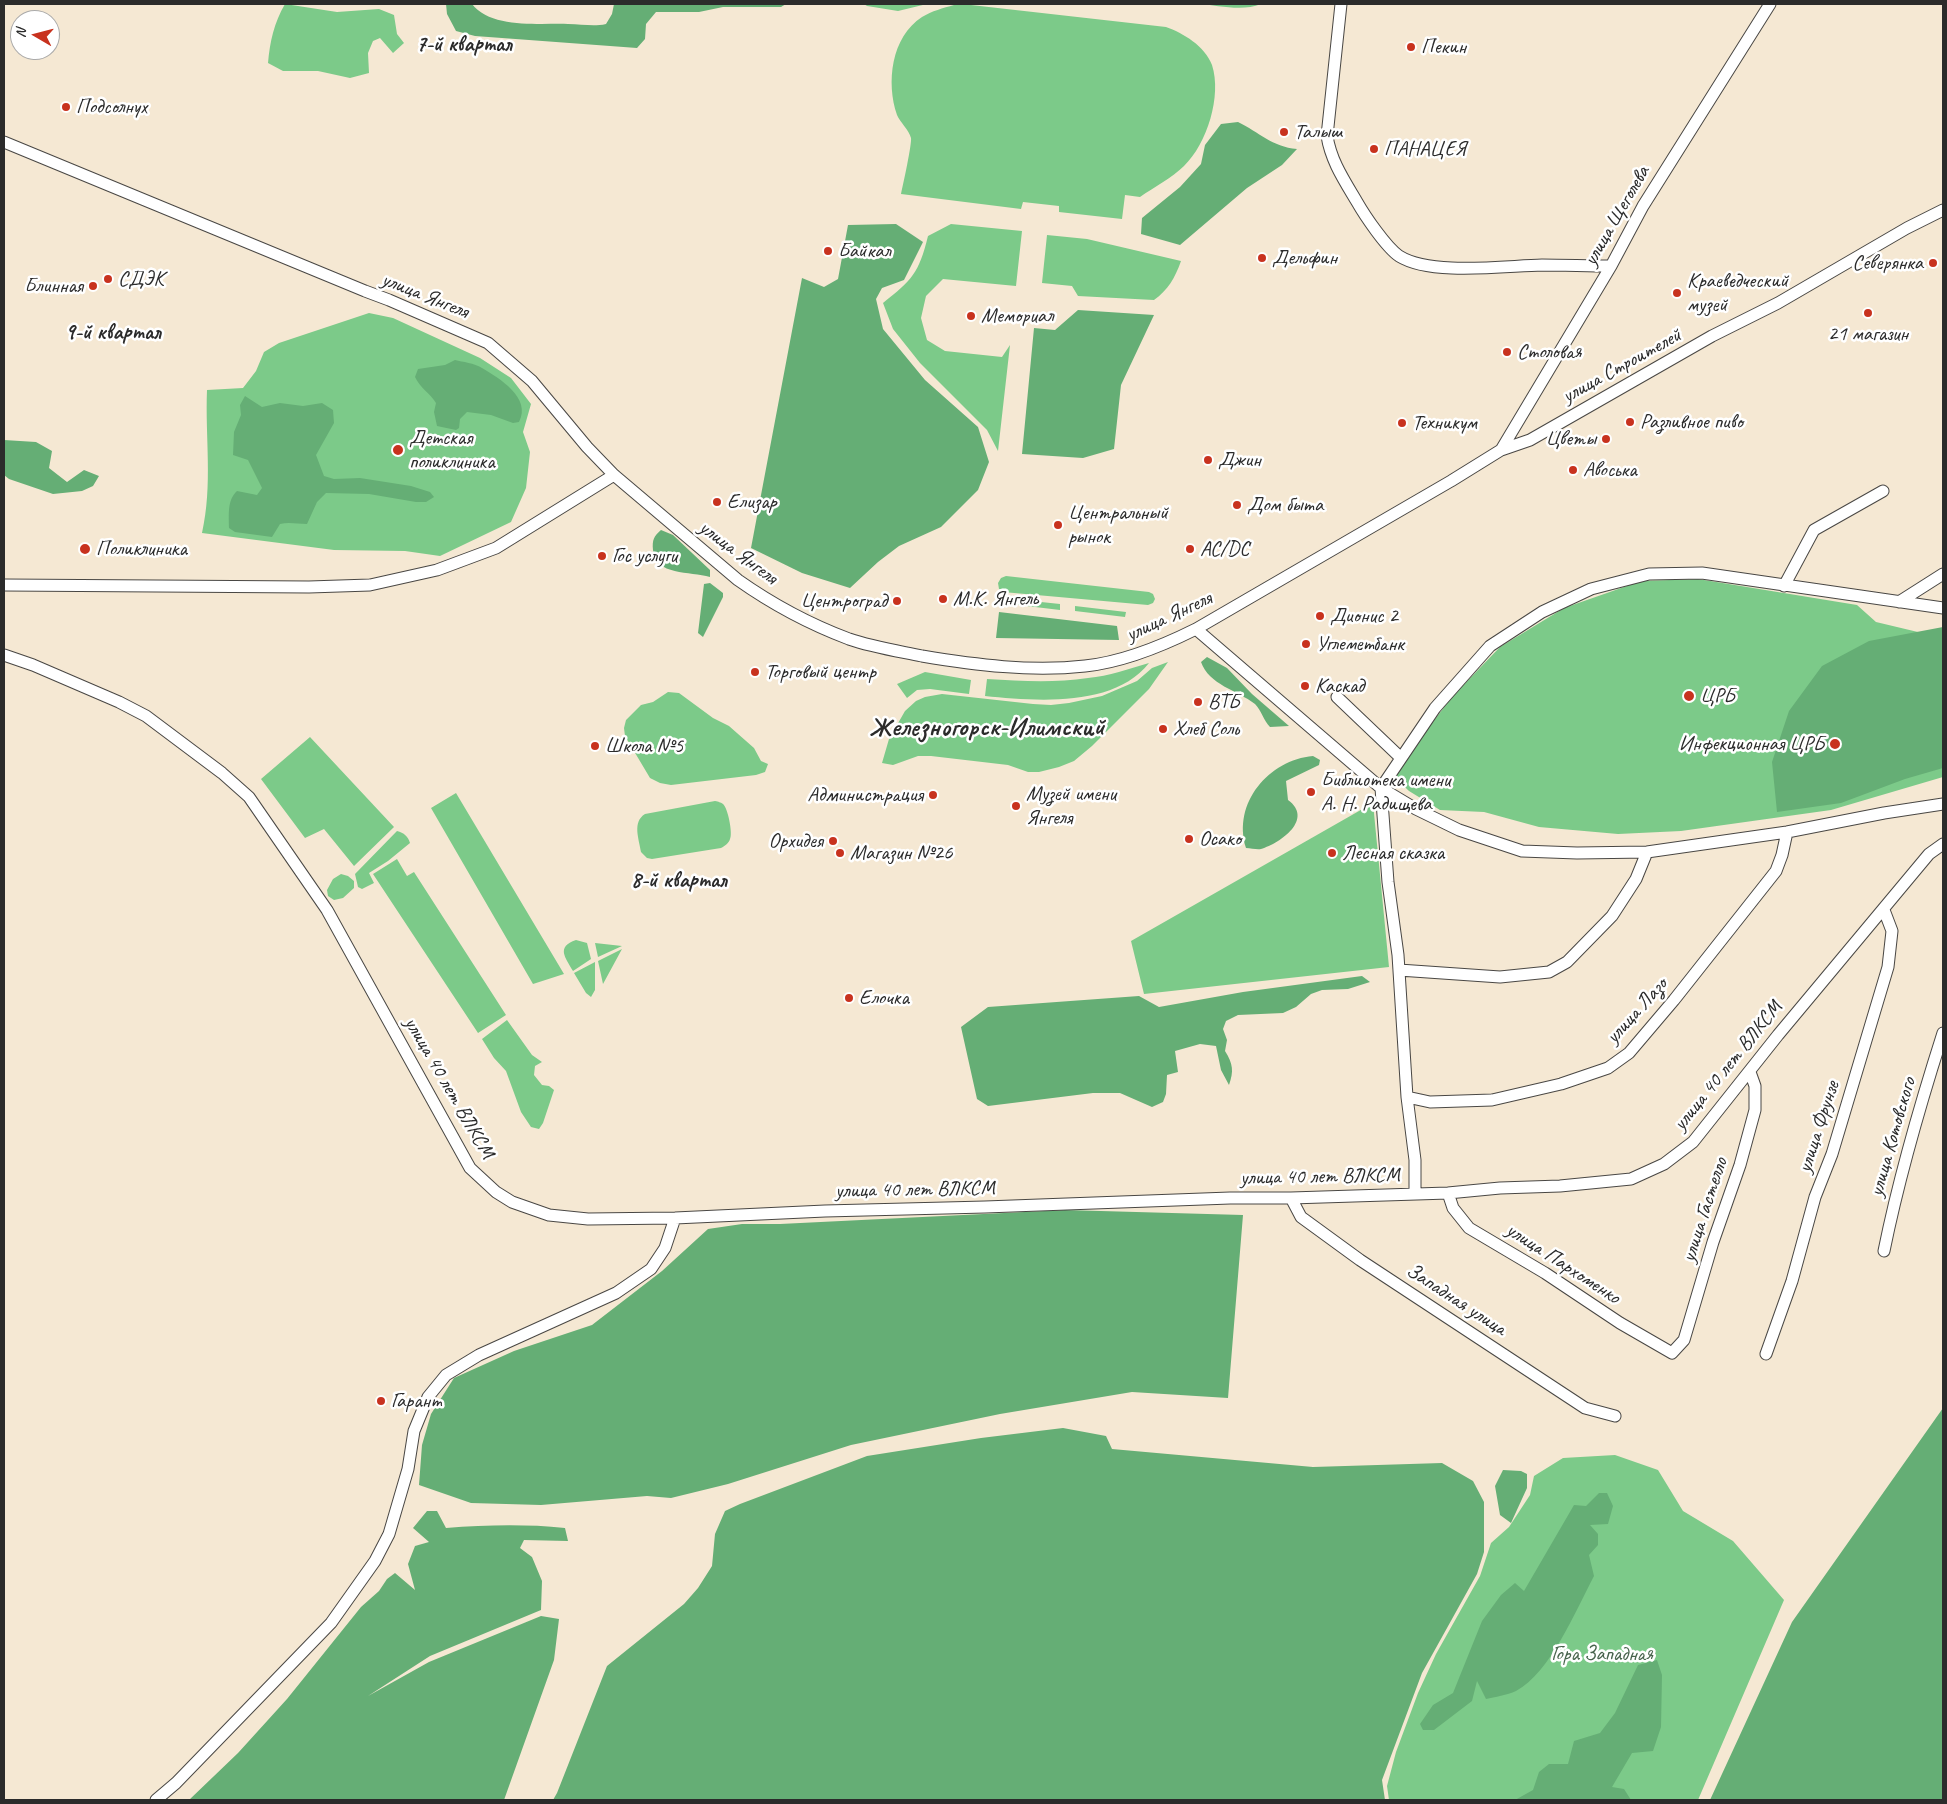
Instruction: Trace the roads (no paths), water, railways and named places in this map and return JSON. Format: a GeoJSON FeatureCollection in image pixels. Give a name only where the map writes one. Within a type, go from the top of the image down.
{"type":"FeatureCollection","features":[{"type":"Feature","properties":{"kind":"street"},"geometry":{"type":"LineString","coordinates":[[1341,4],[1327,136],[1329,148],[1334,163],[1362,211],[1398,255],[1418,265],[1437,268],[1545,265],[1611,266]]}},
{"type":"Feature","properties":{"kind":"street","name":"улица Щеголева"},"geometry":{"type":"LineString","coordinates":[[1501,450],[1611,266],[1643,206],[1770,4]]}},
{"type":"Feature","properties":{"kind":"street","name":"улица Янгеля"},"geometry":{"type":"LineString","coordinates":[[4,142],[390,300],[488,343],[532,380],[587,447],[614,476],[738,580],[799,617],[849,639],[889,650],[983,665],[1046,668],[1086,666],[1126,658],[1169,642],[1196,629],[1501,450]]}},
{"type":"Feature","properties":{"kind":"street","name":"улица Строителей"},"geometry":{"type":"LineString","coordinates":[[1501,450],[1530,440],[1712,336],[1778,303],[1908,228],[1943,210]]}},
{"type":"Feature","properties":{"kind":"street"},"geometry":{"type":"LineString","coordinates":[[4,585],[309,587],[370,585],[437,570],[496,548],[614,476]]}},
{"type":"Feature","properties":{"kind":"street"},"geometry":{"type":"LineString","coordinates":[[1784,586],[1814,530],[1882,491]]}},
{"type":"Feature","properties":{"kind":"street"},"geometry":{"type":"LineString","coordinates":[[1415,1194],[1416,1160],[1407,1097],[1398,970],[1388,882],[1381,788],[1435,708],[1490,646],[1542,612],[1591,589],[1649,574],[1702,573],[1943,608]]}},
{"type":"Feature","properties":{"kind":"street"},"geometry":{"type":"LineString","coordinates":[[1899,602],[1943,574]]}},
{"type":"Feature","properties":{"kind":"street"},"geometry":{"type":"LineString","coordinates":[[1196,629],[1381,788],[1416,809],[1458,830],[1522,851],[1577,853],[1647,852],[1786,832],[1943,804]]}},
{"type":"Feature","properties":{"kind":"street","name":"улица 40 лет ВЛКСМ"},"geometry":{"type":"LineString","coordinates":[[4,655],[33,665],[119,702],[146,716],[222,772],[249,797],[327,910],[470,1168],[496,1192],[512,1202],[549,1215],[588,1219],[675,1218],[825,1211],[1448,1193],[1560,1186],[1631,1179],[1664,1164],[1693,1142],[1778,1035],[1929,854],[1943,844]]}},
{"type":"Feature","properties":{"kind":"street"},"geometry":{"type":"LineString","coordinates":[[1337,697],[1401,758]]}},
{"type":"Feature","properties":{"kind":"street","name":"улица Лазо"},"geometry":{"type":"LineString","coordinates":[[1407,1097],[1430,1102],[1492,1100],[1561,1084],[1608,1068],[1628,1053],[1674,1000],[1776,871],[1782,855],[1786,832]]}},
{"type":"Feature","properties":{"kind":"street"},"geometry":{"type":"LineString","coordinates":[[1398,970],[1500,977],[1549,972],[1567,962],[1612,916],[1636,879],[1647,852]]}},
{"type":"Feature","properties":{"kind":"street","name":"улица Фрунзе"},"geometry":{"type":"LineString","coordinates":[[1766,1354],[1792,1281],[1816,1197],[1832,1154],[1888,967],[1892,931],[1884,910]]}},
{"type":"Feature","properties":{"kind":"street","name":"улица Котовского"},"geometry":{"type":"LineString","coordinates":[[1884,1251],[1906,1153],[1943,1033]]}},
{"type":"Feature","properties":{"kind":"street","name":"улица Гастелло"},"geometry":{"type":"LineString","coordinates":[[1672,1353],[1684,1340],[1755,1110],[1755,1086],[1750,1072]]}},
{"type":"Feature","properties":{"kind":"street","name":"улица Пархоменко"},"geometry":{"type":"LineString","coordinates":[[1448,1193],[1453,1208],[1469,1228],[1537,1268],[1620,1323],[1672,1353]]}},
{"type":"Feature","properties":{"kind":"street","name":"Западная улица"},"geometry":{"type":"LineString","coordinates":[[1292,1198],[1300,1217],[1360,1260],[1586,1408],[1615,1416]]}},
{"type":"Feature","properties":{"kind":"street"},"geometry":{"type":"LineString","coordinates":[[156,1800],[176,1783],[331,1623],[375,1561],[389,1534],[408,1469],[414,1430],[428,1397],[446,1375],[479,1355],[616,1292],[651,1269],[665,1248],[675,1218]]}},
{"type":"Feature","properties":{"kind":"place","name":"Пекин"},"geometry":{"type":"Point","coordinates":[1411,47]}},
{"type":"Feature","properties":{"kind":"place","name":"Подсолнух"},"geometry":{"type":"Point","coordinates":[66,107]}},
{"type":"Feature","properties":{"kind":"place","name":"Талыш"},"geometry":{"type":"Point","coordinates":[1284,132]}},
{"type":"Feature","properties":{"kind":"place","name":"ПАНАЦЕЯ"},"geometry":{"type":"Point","coordinates":[1374,149]}},
{"type":"Feature","properties":{"kind":"place","name":"Байкал"},"geometry":{"type":"Point","coordinates":[828,251]}},
{"type":"Feature","properties":{"kind":"place","name":"Дельфин"},"geometry":{"type":"Point","coordinates":[1262,258]}},
{"type":"Feature","properties":{"kind":"place","name":"Северянка"},"geometry":{"type":"Point","coordinates":[1933,263]}},
{"type":"Feature","properties":{"kind":"place","name":"СДЭК"},"geometry":{"type":"Point","coordinates":[108,279]}},
{"type":"Feature","properties":{"kind":"place","name":"Блинная"},"geometry":{"type":"Point","coordinates":[93,286]}},
{"type":"Feature","properties":{"kind":"place","name":"Краеведческий музей"},"geometry":{"type":"Point","coordinates":[1677,293]}},
{"type":"Feature","properties":{"kind":"place","name":"21 магазин"},"geometry":{"type":"Point","coordinates":[1868,313]}},
{"type":"Feature","properties":{"kind":"place","name":"Мемориал"},"geometry":{"type":"Point","coordinates":[971,316]}},
{"type":"Feature","properties":{"kind":"place","name":"Столовая"},"geometry":{"type":"Point","coordinates":[1507,352]}},
{"type":"Feature","properties":{"kind":"place","name":"Разливное пиво"},"geometry":{"type":"Point","coordinates":[1630,422]}},
{"type":"Feature","properties":{"kind":"place","name":"Техникум"},"geometry":{"type":"Point","coordinates":[1402,423]}},
{"type":"Feature","properties":{"kind":"place","name":"Цветы"},"geometry":{"type":"Point","coordinates":[1606,439]}},
{"type":"Feature","properties":{"kind":"place","name":"Детская поликлиника"},"geometry":{"type":"Point","coordinates":[398,450]}},
{"type":"Feature","properties":{"kind":"place","name":"Джин"},"geometry":{"type":"Point","coordinates":[1208,460]}},
{"type":"Feature","properties":{"kind":"place","name":"Авоська"},"geometry":{"type":"Point","coordinates":[1573,470]}},
{"type":"Feature","properties":{"kind":"place","name":"Елизар"},"geometry":{"type":"Point","coordinates":[717,502]}},
{"type":"Feature","properties":{"kind":"place","name":"Дом быта"},"geometry":{"type":"Point","coordinates":[1237,505]}},
{"type":"Feature","properties":{"kind":"place","name":"Центральный рынок"},"geometry":{"type":"Point","coordinates":[1058,525]}},
{"type":"Feature","properties":{"kind":"place","name":"Поликлиника"},"geometry":{"type":"Point","coordinates":[85,549]}},
{"type":"Feature","properties":{"kind":"place","name":"AC/DC"},"geometry":{"type":"Point","coordinates":[1190,549]}},
{"type":"Feature","properties":{"kind":"place","name":"Гос услуги"},"geometry":{"type":"Point","coordinates":[602,556]}},
{"type":"Feature","properties":{"kind":"place","name":"М.К. Янгель"},"geometry":{"type":"Point","coordinates":[943,599]}},
{"type":"Feature","properties":{"kind":"place","name":"Центроград"},"geometry":{"type":"Point","coordinates":[897,601]}},
{"type":"Feature","properties":{"kind":"place","name":"Дионис 2"},"geometry":{"type":"Point","coordinates":[1320,616]}},
{"type":"Feature","properties":{"kind":"place","name":"Углеметбанк"},"geometry":{"type":"Point","coordinates":[1306,644]}},
{"type":"Feature","properties":{"kind":"place","name":"Торговый центр"},"geometry":{"type":"Point","coordinates":[755,672]}},
{"type":"Feature","properties":{"kind":"place","name":"Каскад"},"geometry":{"type":"Point","coordinates":[1305,686]}},
{"type":"Feature","properties":{"kind":"place","name":"ЦРБ"},"geometry":{"type":"Point","coordinates":[1689,696]}},
{"type":"Feature","properties":{"kind":"place","name":"ВТБ"},"geometry":{"type":"Point","coordinates":[1198,702]}},
{"type":"Feature","properties":{"kind":"place","name":"Хлеб Соль"},"geometry":{"type":"Point","coordinates":[1163,729]}},
{"type":"Feature","properties":{"kind":"place","name":"Инфекционная ЦРБ"},"geometry":{"type":"Point","coordinates":[1835,744]}},
{"type":"Feature","properties":{"kind":"place","name":"Школа №5"},"geometry":{"type":"Point","coordinates":[595,746]}},
{"type":"Feature","properties":{"kind":"place","name":"Библиотека имени А. Н. Радищева"},"geometry":{"type":"Point","coordinates":[1311,792]}},
{"type":"Feature","properties":{"kind":"place","name":"Администрация"},"geometry":{"type":"Point","coordinates":[933,795]}},
{"type":"Feature","properties":{"kind":"place","name":"Музей имени Янгеля"},"geometry":{"type":"Point","coordinates":[1016,806]}},
{"type":"Feature","properties":{"kind":"place","name":"Осако"},"geometry":{"type":"Point","coordinates":[1189,839]}},
{"type":"Feature","properties":{"kind":"place","name":"Орхидея"},"geometry":{"type":"Point","coordinates":[833,841]}},
{"type":"Feature","properties":{"kind":"place","name":"Магазин №26"},"geometry":{"type":"Point","coordinates":[840,853]}},
{"type":"Feature","properties":{"kind":"place","name":"Лесная сказка"},"geometry":{"type":"Point","coordinates":[1332,853]}},
{"type":"Feature","properties":{"kind":"place","name":"Елочка"},"geometry":{"type":"Point","coordinates":[849,998]}},
{"type":"Feature","properties":{"kind":"place","name":"Гарант"},"geometry":{"type":"Point","coordinates":[381,1401]}},
{"type":"Feature","properties":{"kind":"district","name":"7-й квартал"},"geometry":{"type":"Point","coordinates":[464,45]}},
{"type":"Feature","properties":{"kind":"district","name":"9-й квартал"},"geometry":{"type":"Point","coordinates":[113,333]}},
{"type":"Feature","properties":{"kind":"district","name":"Железногорск-Илимский"},"geometry":{"type":"Point","coordinates":[987,728]}},
{"type":"Feature","properties":{"kind":"district","name":"8-й квартал"},"geometry":{"type":"Point","coordinates":[679,881]}},
{"type":"Feature","properties":{"kind":"park label","name":"Гора Западная"},"geometry":{"type":"Point","coordinates":[1602,1654]}}]}
